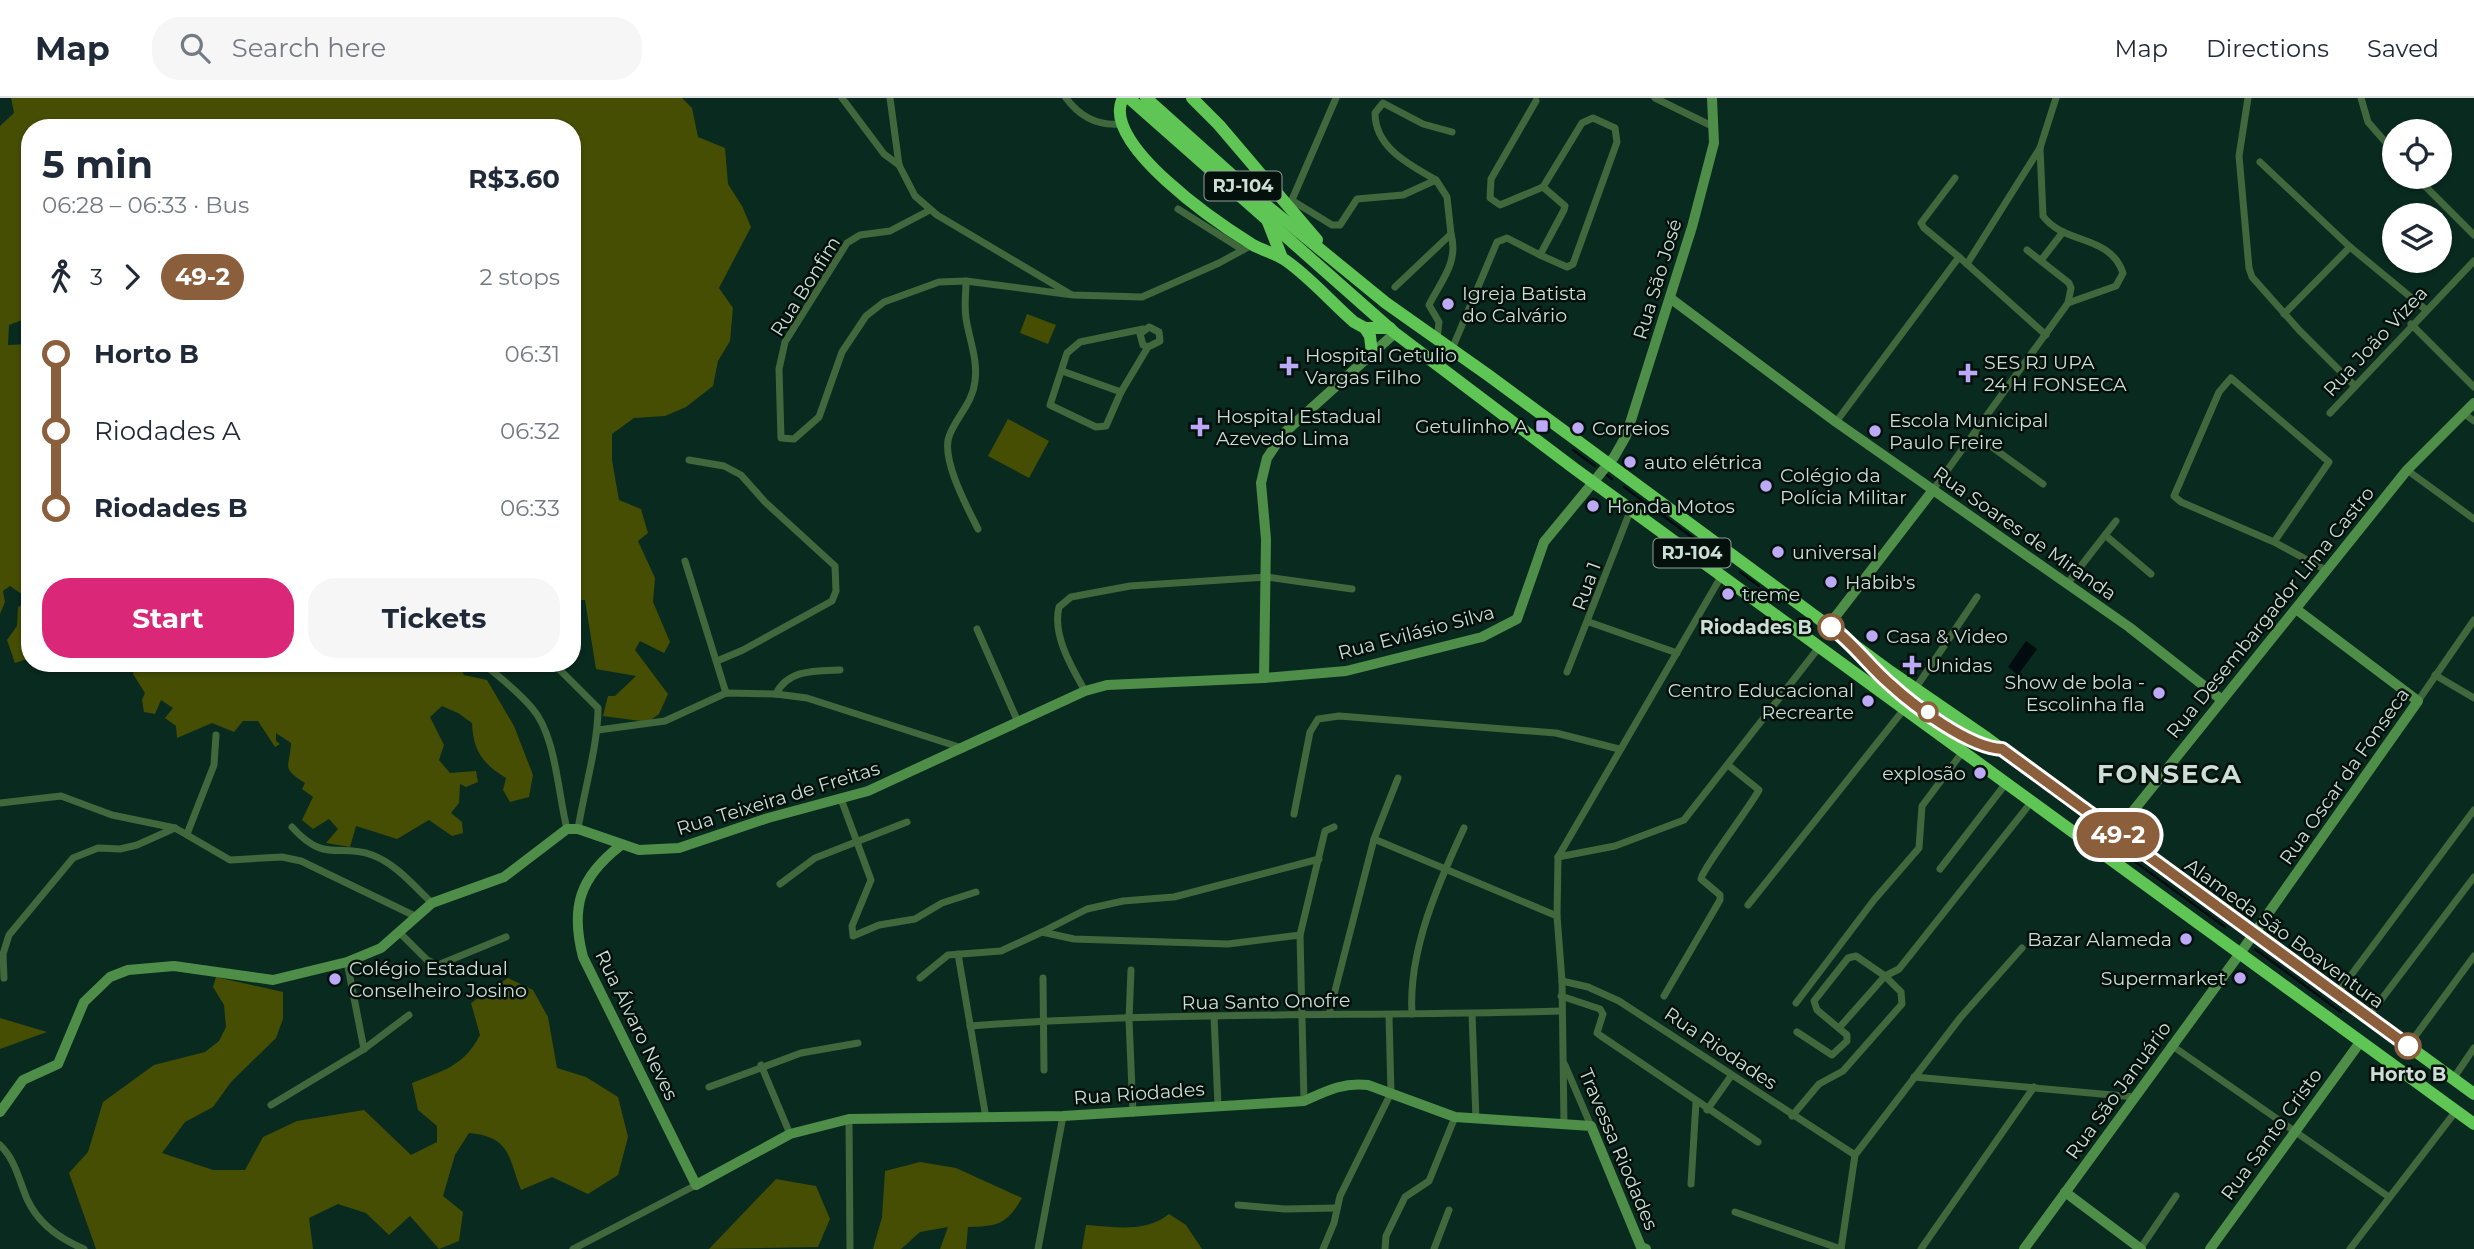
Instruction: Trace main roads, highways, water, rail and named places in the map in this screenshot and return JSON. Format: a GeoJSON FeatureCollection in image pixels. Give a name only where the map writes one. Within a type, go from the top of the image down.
{"type":"FeatureCollection","features":[{"type":"Feature","properties":{"kind":"highway"},"geometry":{"type":"LineString","coordinates":[[1123,98],[1119,105],[1121,124],[1131,144],[1156,170],[1247,247],[1282,258],[1354,322],[1365,328],[1393,331]]}},
{"type":"Feature","properties":{"kind":"highway","name":"RJ-104"},"geometry":{"type":"LineString","coordinates":[[1129,98],[1157,115],[1329,257]]}},
{"type":"Feature","properties":{"kind":"highway","name":"RJ-104"},"geometry":{"type":"LineString","coordinates":[[1146,98],[1157,115],[1266,219],[1393,331],[1592,481],[2474,1124]]}},
{"type":"Feature","properties":{"kind":"highway"},"geometry":{"type":"LineString","coordinates":[[1192,98],[1288,202],[1329,257]]}},
{"type":"Feature","properties":{"kind":"highway"},"geometry":{"type":"LineString","coordinates":[[1266,219],[1282,258]]}},
{"type":"Feature","properties":{"kind":"highway","name":"Alameda São Boaventura"},"geometry":{"type":"LineString","coordinates":[[1329,257],[1915,689],[2474,1094]]}},
{"type":"Feature","properties":{"kind":"highway"},"geometry":{"type":"LineString","coordinates":[[1365,328],[1373,353]]}},
{"type":"Feature","properties":{"kind":"waterway"},"geometry":{"type":"LineString","coordinates":[[1573,450],[1595,466]]}},
{"type":"Feature","properties":{"kind":"waterway"},"geometry":{"type":"LineString","coordinates":[[1607,475],[1612,479]]}},
{"type":"Feature","properties":{"kind":"waterway"},"geometry":{"type":"LineString","coordinates":[[1624,487],[1723,560]]}},
{"type":"Feature","properties":{"kind":"waterway"},"geometry":{"type":"LineString","coordinates":[[1740,572],[1759,586]]}},
{"type":"Feature","properties":{"kind":"waterway"},"geometry":{"type":"LineString","coordinates":[[2116,848],[2225,927]]}},
{"type":"Feature","properties":{"kind":"waterway"},"geometry":{"type":"LineString","coordinates":[[2255,949],[2341,1012]]}},
{"type":"Feature","properties":{"kind":"place","name":"Igreja Batista do Calvário"},"geometry":{"type":"Point","coordinates":[1448,304]}},
{"type":"Feature","properties":{"kind":"place","name":"Hospital Getulio Vargas Filho"},"geometry":{"type":"Point","coordinates":[1289,366]}},
{"type":"Feature","properties":{"kind":"place","name":"SES RJ UPA 24 H FONSECA"},"geometry":{"type":"Point","coordinates":[1968,373]}},
{"type":"Feature","properties":{"kind":"place","name":"Getulinho A"},"geometry":{"type":"Point","coordinates":[1542,426]}},
{"type":"Feature","properties":{"kind":"place","name":"Hospital Estadual Azevedo Lima"},"geometry":{"type":"Point","coordinates":[1200,427]}},
{"type":"Feature","properties":{"kind":"place","name":"Correios"},"geometry":{"type":"Point","coordinates":[1578,428]}},
{"type":"Feature","properties":{"kind":"place","name":"Escola Municipal Paulo Freire"},"geometry":{"type":"Point","coordinates":[1875,431]}},
{"type":"Feature","properties":{"kind":"place","name":"auto elétrica"},"geometry":{"type":"Point","coordinates":[1630,462]}},
{"type":"Feature","properties":{"kind":"place","name":"Colégio da Polícia Militar"},"geometry":{"type":"Point","coordinates":[1766,486]}},
{"type":"Feature","properties":{"kind":"place","name":"Honda Motos"},"geometry":{"type":"Point","coordinates":[1593,506]}},
{"type":"Feature","properties":{"kind":"place","name":"universal"},"geometry":{"type":"Point","coordinates":[1778,552]}},
{"type":"Feature","properties":{"kind":"place","name":"Habib's"},"geometry":{"type":"Point","coordinates":[1831,582]}},
{"type":"Feature","properties":{"kind":"place","name":"treme"},"geometry":{"type":"Point","coordinates":[1728,594]}},
{"type":"Feature","properties":{"kind":"place","name":"Riodades B"},"geometry":{"type":"Point","coordinates":[1831,627]}},
{"type":"Feature","properties":{"kind":"place","name":"Casa & Video"},"geometry":{"type":"Point","coordinates":[1872,636]}},
{"type":"Feature","properties":{"kind":"place","name":"Unidas"},"geometry":{"type":"Point","coordinates":[1912,665]}},
{"type":"Feature","properties":{"kind":"place","name":"Show de bola - Escolinha fla"},"geometry":{"type":"Point","coordinates":[2159,693]}},
{"type":"Feature","properties":{"kind":"place","name":"Centro Educacional Recrearte"},"geometry":{"type":"Point","coordinates":[1868,701]}},
{"type":"Feature","properties":{"kind":"place","name":"explosão"},"geometry":{"type":"Point","coordinates":[1980,773]}},
{"type":"Feature","properties":{"kind":"place","name":"Bazar Alameda"},"geometry":{"type":"Point","coordinates":[2186,939]}},
{"type":"Feature","properties":{"kind":"place","name":"Supermarket"},"geometry":{"type":"Point","coordinates":[2240,978]}},
{"type":"Feature","properties":{"kind":"place","name":"Colégio Estadual Conselheiro Josino"},"geometry":{"type":"Point","coordinates":[335,979]}},
{"type":"Feature","properties":{"kind":"place","name":"Horto B"},"geometry":{"type":"Point","coordinates":[2408,1046]}},
{"type":"Feature","properties":{"kind":"district","name":"FONSECA"},"geometry":{"type":"Point","coordinates":[2170,774]}}]}
